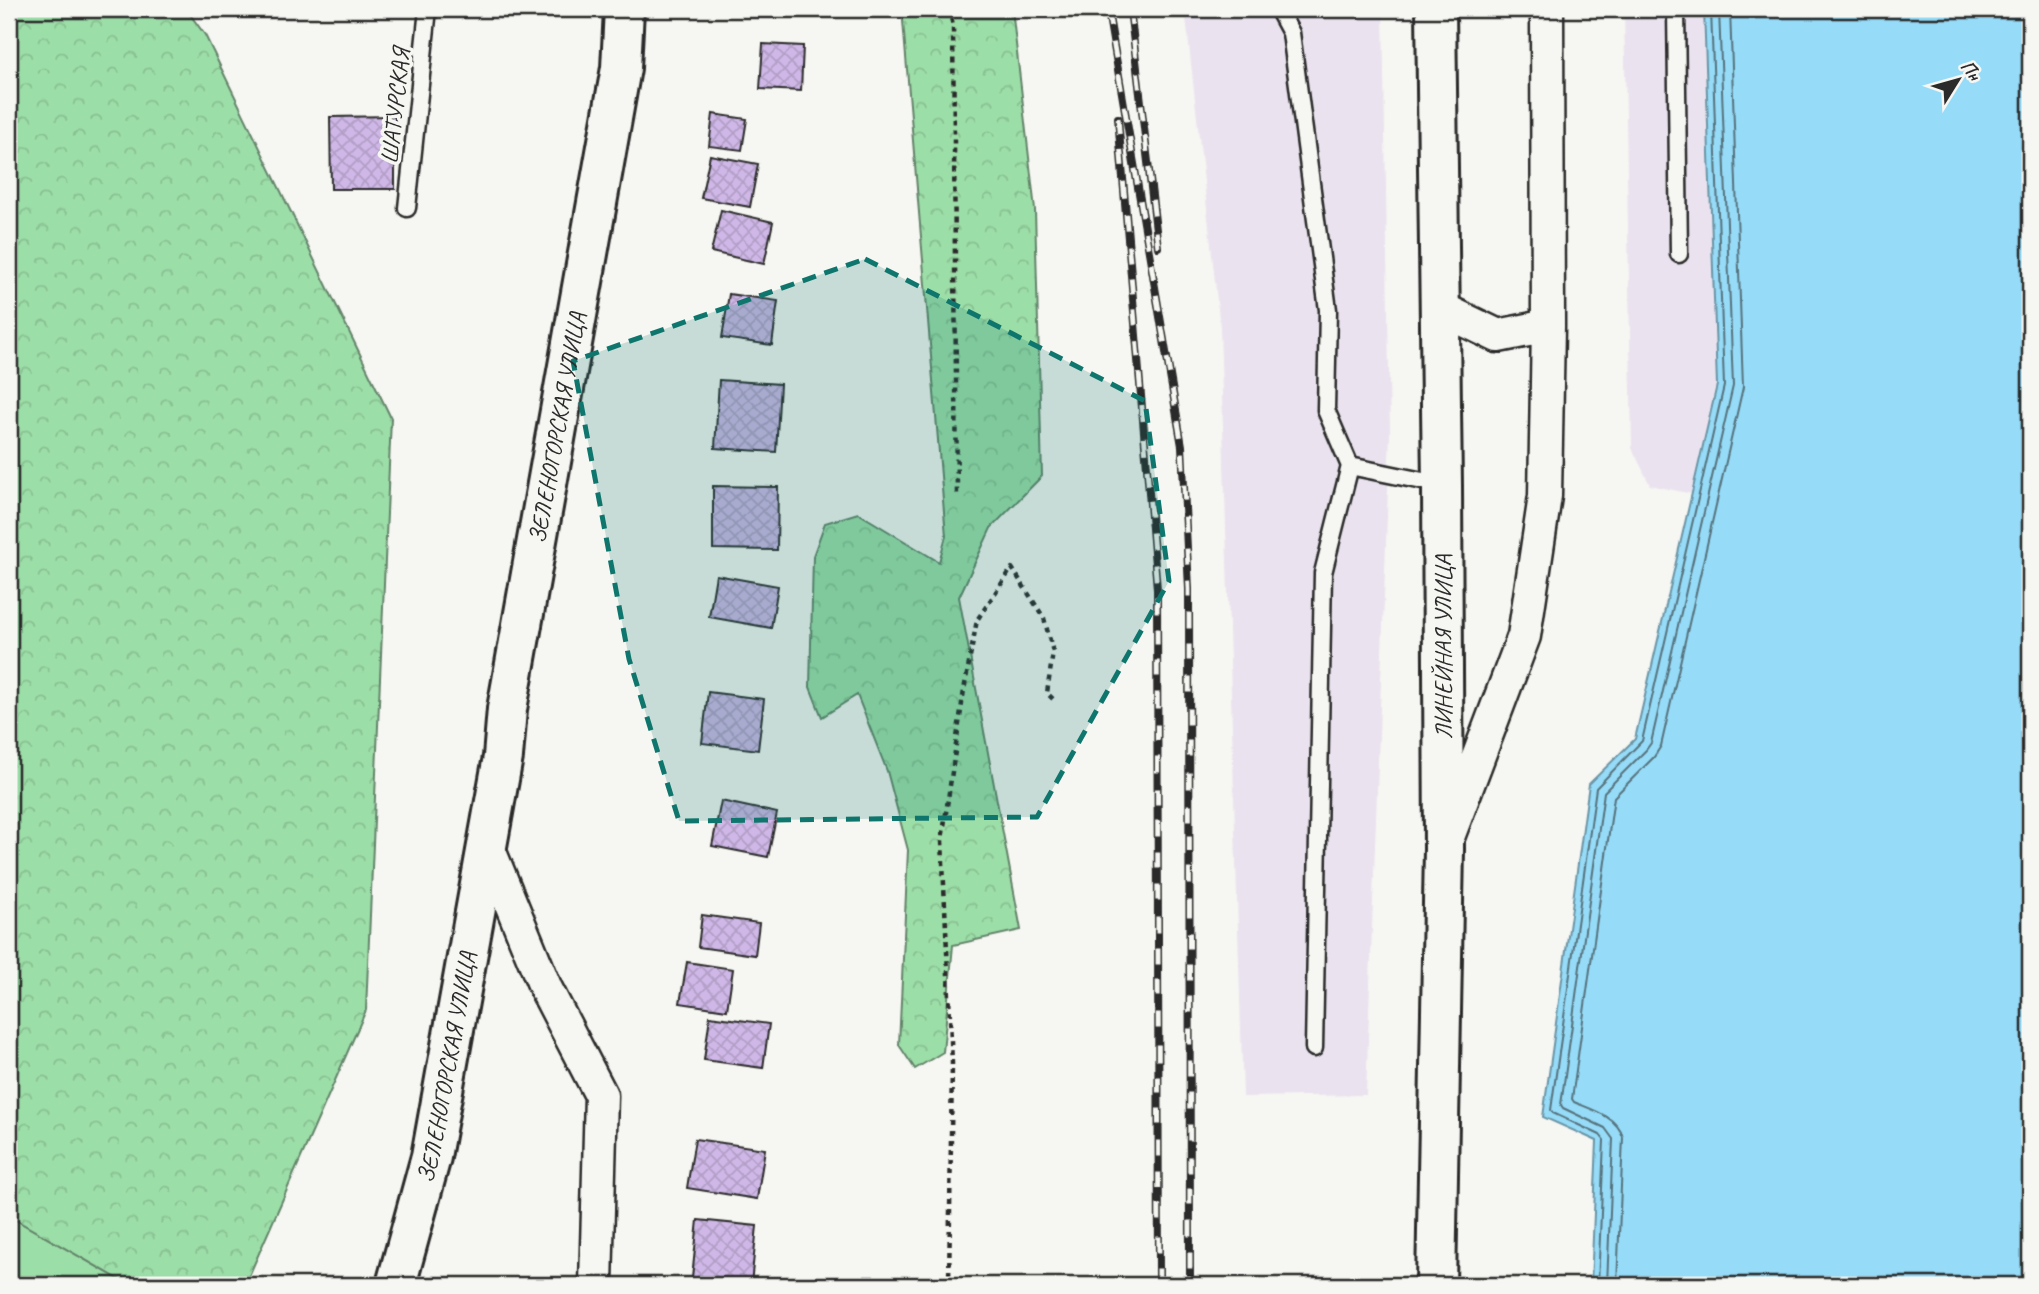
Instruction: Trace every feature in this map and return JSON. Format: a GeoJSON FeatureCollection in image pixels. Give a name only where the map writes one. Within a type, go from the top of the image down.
{"type":"FeatureCollection","features":[{"type":"Feature","properties":{"kind":"main road","name":"ЗЕЛЕНОГОРСКАЯ УЛИЦА"},"geometry":{"type":"LineString","coordinates":[[396,1285],[431,1157],[503,757],[507,709],[621,68],[624,9]]}},
{"type":"Feature","properties":{"kind":"main road","name":"ЛИНЕЙНАЯ УЛИЦА"},"geometry":{"type":"LineString","coordinates":[[1436,9],[1444,849],[1436,1285]]}},
{"type":"Feature","properties":{"kind":"street"},"geometry":{"type":"LineString","coordinates":[[1444,849],[1524,636],[1545,496],[1548,326],[1547,9]]}},
{"type":"Feature","properties":{"kind":"street"},"geometry":{"type":"LineString","coordinates":[[1440,308],[1498,336],[1548,326]]}},
{"type":"Feature","properties":{"kind":"street"},"geometry":{"type":"LineString","coordinates":[[487,845],[546,989],[601,1095],[596,1285]]}},
{"type":"Feature","properties":{"kind":"lane","name":"ШАТУРСКАЯ"},"geometry":{"type":"LineString","coordinates":[[407,208],[428,9]]}},
{"type":"Feature","properties":{"kind":"lane"},"geometry":{"type":"LineString","coordinates":[[1278,9],[1291,33],[1328,310],[1326,410],[1350,466],[1323,573],[1314,1048]]}},
{"type":"Feature","properties":{"kind":"lane"},"geometry":{"type":"LineString","coordinates":[[1676,9],[1679,254]]}},
{"type":"Feature","properties":{"kind":"lane"},"geometry":{"type":"LineString","coordinates":[[1350,466],[1442,485]]}},
{"type":"Feature","properties":{"kind":"path"},"geometry":{"type":"LineString","coordinates":[[949,9],[953,26],[957,498]]}},
{"type":"Feature","properties":{"kind":"path"},"geometry":{"type":"LineString","coordinates":[[948,1285],[953,1063],[942,840],[964,690],[978,620],[1012,568],[1044,618],[1053,653],[1047,693],[1053,699]]}},
{"type":"Feature","properties":{"kind":"highlighted area"},"geometry":{"type":"Polygon","coordinates":[[[865,259],[1145,401],[1169,581],[1037,817],[679,821],[629,659],[573,361],[865,259]]]}},
{"type":"Feature","properties":{"kind":"shaded area"},"geometry":{"type":"Polygon","coordinates":[[[1185,9],[1383,9],[1390,433],[1366,1095],[1243,1097],[1220,327],[1185,9]]]}},
{"type":"Feature","properties":{"kind":"shaded area"},"geometry":{"type":"Polygon","coordinates":[[[1624,9],[1704,9],[1717,385],[1692,494],[1650,485],[1632,448],[1624,9]]]}},
{"type":"Feature","properties":{"kind":"green space"},"geometry":{"type":"Polygon","coordinates":[[[9,9],[186,9],[205,35],[391,418],[366,1010],[245,1285],[129,1285],[9,1216],[9,9]]]}},
{"type":"Feature","properties":{"kind":"green space"},"geometry":{"type":"Polygon","coordinates":[[[902,9],[1012,9],[1035,210],[1042,476],[991,528],[959,597],[1021,930],[953,945],[943,1052],[915,1069],[899,1045],[908,850],[887,771],[857,695],[822,717],[810,687],[813,556],[825,523],[858,513],[939,562],[946,536],[902,9]]]}},
{"type":"Feature","properties":{"kind":"green space"},"geometry":{"type":"Polygon","coordinates":[[[9,1216],[129,1285],[9,1285],[9,1216]]]}},
{"type":"Feature","properties":{"kind":"water"},"geometry":{"type":"Polygon","coordinates":[[[1704,9],[2030,9],[2030,1285],[1591,1285],[1597,1141],[1543,1117],[1589,784],[1635,739],[1717,385],[1704,9]]]}},
{"type":"Feature","properties":{"kind":"building"},"geometry":{"type":"Polygon","coordinates":[[[763,44],[803,46],[801,91],[760,89],[763,44]]]}},
{"type":"Feature","properties":{"kind":"building"},"geometry":{"type":"Polygon","coordinates":[[[713,114],[747,119],[742,150],[709,146],[713,114]]]}},
{"type":"Feature","properties":{"kind":"building"},"geometry":{"type":"Polygon","coordinates":[[[395,116],[395,189],[331,189],[330,117],[395,116]]]}},
{"type":"Feature","properties":{"kind":"building"},"geometry":{"type":"Polygon","coordinates":[[[710,155],[758,164],[750,207],[701,198],[710,155]]]}},
{"type":"Feature","properties":{"kind":"building"},"geometry":{"type":"Polygon","coordinates":[[[721,210],[773,222],[764,264],[711,252],[721,210]]]}},
{"type":"Feature","properties":{"kind":"building"},"geometry":{"type":"Polygon","coordinates":[[[729,294],[778,301],[772,345],[722,338],[729,294]]]}},
{"type":"Feature","properties":{"kind":"building"},"geometry":{"type":"Polygon","coordinates":[[[719,380],[780,384],[776,452],[715,448],[719,380]]]}},
{"type":"Feature","properties":{"kind":"building"},"geometry":{"type":"Polygon","coordinates":[[[713,486],[778,487],[777,550],[713,549],[713,486]]]}},
{"type":"Feature","properties":{"kind":"building"},"geometry":{"type":"Polygon","coordinates":[[[716,575],[778,586],[771,628],[709,617],[716,575]]]}},
{"type":"Feature","properties":{"kind":"building"},"geometry":{"type":"Polygon","coordinates":[[[708,692],[764,699],[758,750],[702,743],[708,692]]]}},
{"type":"Feature","properties":{"kind":"building"},"geometry":{"type":"Polygon","coordinates":[[[721,801],[777,813],[768,857],[712,846],[721,801]]]}},
{"type":"Feature","properties":{"kind":"building"},"geometry":{"type":"Polygon","coordinates":[[[702,915],[759,923],[755,955],[698,947],[702,915]]]}},
{"type":"Feature","properties":{"kind":"building"},"geometry":{"type":"Polygon","coordinates":[[[687,962],[733,969],[727,1010],[680,1003],[687,962]]]}},
{"type":"Feature","properties":{"kind":"building"},"geometry":{"type":"Polygon","coordinates":[[[710,1016],[769,1024],[763,1068],[704,1060],[710,1016]]]}},
{"type":"Feature","properties":{"kind":"building"},"geometry":{"type":"Polygon","coordinates":[[[695,1139],[765,1149],[757,1199],[687,1188],[695,1139]]]}},
{"type":"Feature","properties":{"kind":"building"},"geometry":{"type":"Polygon","coordinates":[[[698,1220],[757,1226],[751,1284],[692,1278],[698,1220]]]}},
{"type":"Feature","properties":{"kind":"railway"},"geometry":{"type":"LineString","coordinates":[[1130,9],[1158,247]]}},
{"type":"Feature","properties":{"kind":"railway"},"geometry":{"type":"LineString","coordinates":[[1108,11],[1182,446],[1189,589],[1190,1285]]}},
{"type":"Feature","properties":{"kind":"railway"},"geometry":{"type":"LineString","coordinates":[[1118,118],[1157,589],[1159,1285]]}}]}
